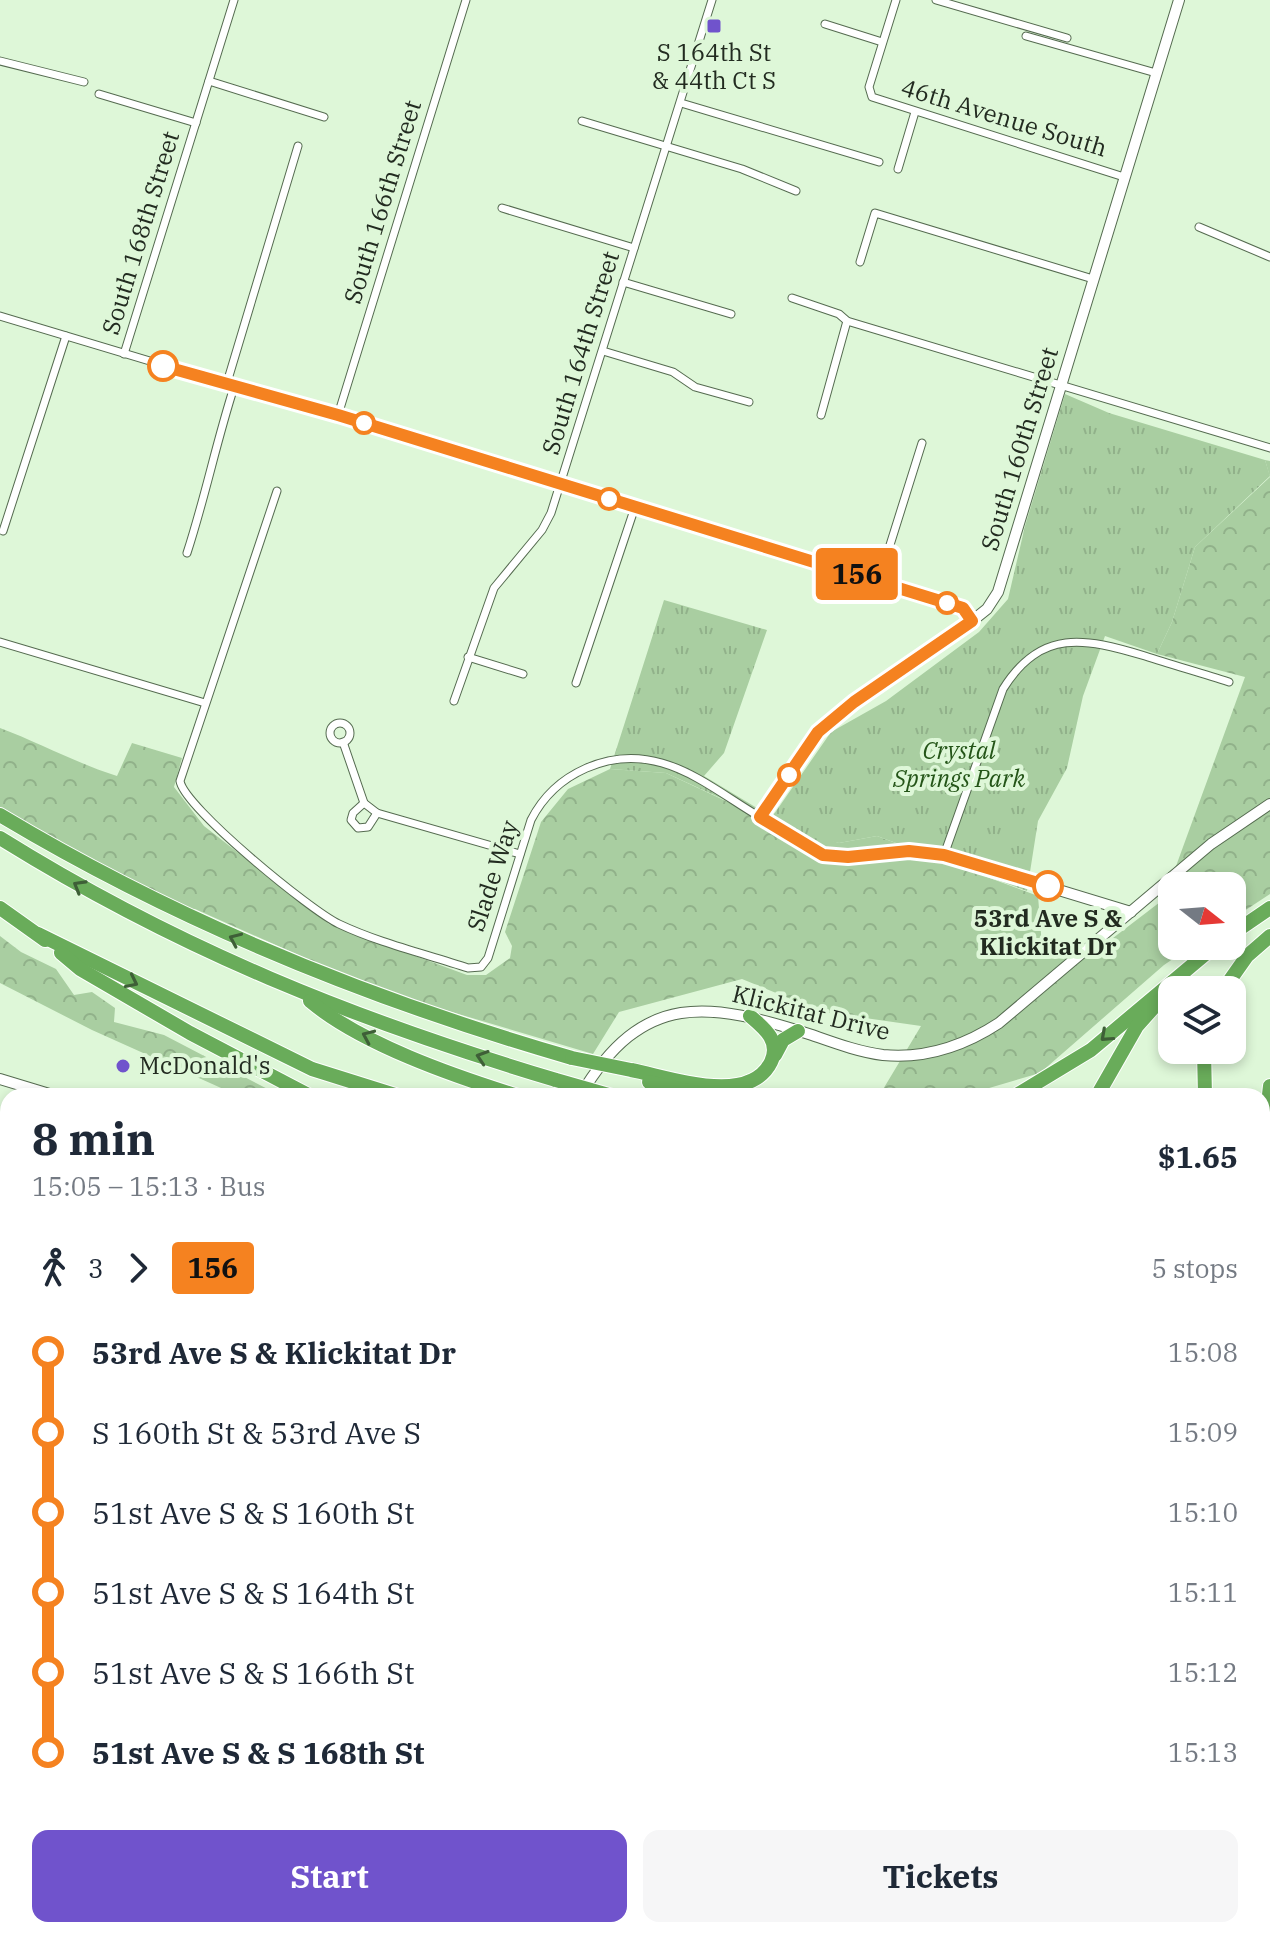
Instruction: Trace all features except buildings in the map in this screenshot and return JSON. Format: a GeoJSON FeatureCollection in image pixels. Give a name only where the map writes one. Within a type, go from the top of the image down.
{"type":"FeatureCollection","features":[{"type":"Feature","properties":{"kind":"highway"},"geometry":{"type":"LineString","coordinates":[[0,815],[96,871],[245,944],[472,1028],[683,1088]]}},
{"type":"Feature","properties":{"kind":"highway"},"geometry":{"type":"LineString","coordinates":[[0,838],[134,917],[301,993],[483,1058],[584,1088]]}},
{"type":"Feature","properties":{"kind":"highway"},"geometry":{"type":"LineString","coordinates":[[0,908],[80,969],[295,1088]]}},
{"type":"Feature","properties":{"kind":"highway"},"geometry":{"type":"LineString","coordinates":[[1246,924],[1270,908]]}},
{"type":"Feature","properties":{"kind":"highway"},"geometry":{"type":"LineString","coordinates":[[38,934],[312,1069],[373,1088]]}},
{"type":"Feature","properties":{"kind":"highway"},"geometry":{"type":"LineString","coordinates":[[1233,976],[1247,956],[1270,936]]}},
{"type":"Feature","properties":{"kind":"highway"},"geometry":{"type":"LineString","coordinates":[[1028,1088],[1091,1050],[1198,960]]}},
{"type":"Feature","properties":{"kind":"highway"},"geometry":{"type":"LineString","coordinates":[[1102,1088],[1137,1026],[1200,960]]}},
{"type":"Feature","properties":{"kind":"highway"},"geometry":{"type":"LineString","coordinates":[[301,993],[334,1021],[493,1088]]}},
{"type":"Feature","properties":{"kind":"highway"},"geometry":{"type":"LineString","coordinates":[[750,1016],[772,1038],[771,1061]]}},
{"type":"Feature","properties":{"kind":"highway"},"geometry":{"type":"LineString","coordinates":[[630,1073],[728,1088],[752,1081],[771,1061],[783,1040],[798,1031]]}},
{"type":"Feature","properties":{"kind":"highway"},"geometry":{"type":"LineString","coordinates":[[1204,1064],[1205,1088]]}},
{"type":"Feature","properties":{"kind":"highway"},"geometry":{"type":"LineString","coordinates":[[276,1078],[302,1088]]}},
{"type":"Feature","properties":{"kind":"street","name":"South 168th Street"},"geometry":{"type":"LineString","coordinates":[[124,354],[234,0]]}},
{"type":"Feature","properties":{"kind":"street","name":"South 166th Street"},"geometry":{"type":"LineString","coordinates":[[338,415],[466,0]]}},
{"type":"Feature","properties":{"kind":"street","name":"South 164th Street"},"geometry":{"type":"LineString","coordinates":[[454,701],[494,588],[547,523],[562,483],[712,0]]}},
{"type":"Feature","properties":{"kind":"street"},"geometry":{"type":"LineString","coordinates":[[825,24],[882,42],[896,0]]}},
{"type":"Feature","properties":{"kind":"street"},"geometry":{"type":"LineString","coordinates":[[936,0],[1067,38]]}},
{"type":"Feature","properties":{"kind":"street","name":"South 160th Street"},"geometry":{"type":"LineString","coordinates":[[760,817],[818,732],[854,702],[987,609],[1001,584],[1179,0]]}},
{"type":"Feature","properties":{"kind":"street"},"geometry":{"type":"LineString","coordinates":[[1026,36],[1156,73]]}},
{"type":"Feature","properties":{"kind":"street","name":"46th Avenue South"},"geometry":{"type":"LineString","coordinates":[[882,42],[869,87],[872,97],[1124,177]]}},
{"type":"Feature","properties":{"kind":"street"},"geometry":{"type":"LineString","coordinates":[[0,61],[84,82]]}},
{"type":"Feature","properties":{"kind":"street"},"geometry":{"type":"LineString","coordinates":[[209,81],[324,117]]}},
{"type":"Feature","properties":{"kind":"street","name":"South 168th Street"},"geometry":{"type":"LineString","coordinates":[[99,94],[196,123]]}},
{"type":"Feature","properties":{"kind":"street"},"geometry":{"type":"LineString","coordinates":[[681,103],[879,162]]}},
{"type":"Feature","properties":{"kind":"street"},"geometry":{"type":"LineString","coordinates":[[898,169],[915,112]]}},
{"type":"Feature","properties":{"kind":"street"},"geometry":{"type":"LineString","coordinates":[[582,121],[742,169],[796,191]]}},
{"type":"Feature","properties":{"kind":"street"},"geometry":{"type":"LineString","coordinates":[[187,553],[209,487],[213,453],[230,386],[298,146]]}},
{"type":"Feature","properties":{"kind":"street"},"geometry":{"type":"LineString","coordinates":[[502,208],[634,248]]}},
{"type":"Feature","properties":{"kind":"street"},"geometry":{"type":"LineString","coordinates":[[860,262],[875,213],[1093,279]]}},
{"type":"Feature","properties":{"kind":"street"},"geometry":{"type":"LineString","coordinates":[[1199,227],[1270,257]]}},
{"type":"Feature","properties":{"kind":"street"},"geometry":{"type":"LineString","coordinates":[[623,282],[731,314]]}},
{"type":"Feature","properties":{"kind":"street"},"geometry":{"type":"LineString","coordinates":[[792,298],[839,314],[847,321],[1270,448]]}},
{"type":"Feature","properties":{"kind":"street"},"geometry":{"type":"LineString","coordinates":[[0,316],[230,386],[338,415],[879,580],[963,608],[972,621]]}},
{"type":"Feature","properties":{"kind":"street"},"geometry":{"type":"LineString","coordinates":[[821,415],[847,321]]}},
{"type":"Feature","properties":{"kind":"street","name":"South 168th Street"},"geometry":{"type":"LineString","coordinates":[[3,531],[66,336]]}},
{"type":"Feature","properties":{"kind":"street"},"geometry":{"type":"LineString","coordinates":[[603,351],[673,372],[695,387],[749,402]]}},
{"type":"Feature","properties":{"kind":"street"},"geometry":{"type":"LineString","coordinates":[[879,580],[922,443]]}},
{"type":"Feature","properties":{"kind":"street"},"geometry":{"type":"LineString","coordinates":[[0,642],[205,703],[277,491]]}},
{"type":"Feature","properties":{"kind":"street"},"geometry":{"type":"LineString","coordinates":[[576,683],[635,507]]}},
{"type":"Feature","properties":{"kind":"street"},"geometry":{"type":"LineString","coordinates":[[944,855],[996,705],[1012,674],[1046,648],[1088,641],[1229,682]]}},
{"type":"Feature","properties":{"kind":"street"},"geometry":{"type":"LineString","coordinates":[[468,657],[523,674]]}},
{"type":"Feature","properties":{"kind":"street","name":"Slade Way"},"geometry":{"type":"LineString","coordinates":[[205,703],[181,787],[212,823],[327,917],[468,968],[481,967],[488,958],[531,820],[545,796],[574,773],[613,761],[645,759],[664,763],[760,817]]}},
{"type":"Feature","properties":{"kind":"street"},"geometry":{"type":"LineString","coordinates":[[343,742],[364,803],[377,813],[520,854]]}},
{"type":"Feature","properties":{"kind":"street"},"geometry":{"type":"LineString","coordinates":[[364,803],[353,813],[356,827],[368,827],[377,813]]}},
{"type":"Feature","properties":{"kind":"street","name":"Klickitat Drive"},"geometry":{"type":"LineString","coordinates":[[586,1088],[612,1051],[651,1023],[701,1010],[750,1016],[882,1055],[918,1055],[953,1047],[999,1023],[1232,828],[1270,804]]}},
{"type":"Feature","properties":{"kind":"street"},"geometry":{"type":"LineString","coordinates":[[760,817],[823,855],[848,857],[909,851],[944,855],[1131,912]]}},
{"type":"Feature","properties":{"kind":"street"},"geometry":{"type":"LineString","coordinates":[[0,1079],[30,1088]]}},
{"type":"Feature","properties":{"kind":"green space","name":"Crystal Springs Park"},"geometry":{"type":"Polygon","coordinates":[[[1065,394],[1109,413],[1265,460],[1270,476],[1195,547],[1172,622],[1157,654],[1105,636],[1083,696],[1067,768],[1038,821],[1027,891],[877,836],[839,843],[801,835],[666,773],[610,769],[664,600],[767,630],[724,753],[704,776],[772,817],[831,732],[886,701],[979,632],[1008,599],[1025,526],[1065,394]]]}},
{"type":"Feature","properties":{"kind":"green space"},"geometry":{"type":"Polygon","coordinates":[[[1270,477],[1270,894],[1246,910],[1246,872],[1174,872],[1245,677],[1157,654],[1172,622],[1195,547],[1270,477]]]}},
{"type":"Feature","properties":{"kind":"green space"},"geometry":{"type":"Polygon","coordinates":[[[0,728],[117,776],[132,743],[182,758],[174,787],[204,826],[329,924],[467,975],[486,975],[510,958],[512,946],[505,932],[541,822],[568,789],[610,769],[666,773],[760,817],[839,843],[877,836],[1038,896],[1042,946],[1096,951],[1158,904],[1158,960],[1171,960],[1040,1073],[989,1088],[884,1088],[921,1026],[823,1012],[742,979],[619,1012],[593,1054],[418,1002],[332,970],[195,909],[189,911],[81,856],[0,808],[0,728]]]}},
{"type":"Feature","properties":{"kind":"green space"},"geometry":{"type":"Polygon","coordinates":[[[0,936],[21,952],[56,969],[74,995],[92,992],[115,1008],[114,1022],[164,1035],[266,1088],[221,1088],[92,1030],[0,983],[0,936]]]}},
{"type":"Feature","properties":{"kind":"bus line","name":"156"},"geometry":{"type":"LineString","coordinates":[[163,366],[338,415],[963,608],[972,621],[854,702],[818,732],[760,817],[772,828],[823,855],[848,857],[909,851],[944,855],[1048,886]]}},
{"type":"Feature","properties":{"kind":"place","name":"S 164th St & 44th Ct S"},"geometry":{"type":"Point","coordinates":[714,26]}},
{"type":"Feature","properties":{"kind":"place","name":"53rd Ave S & Klickitat Dr"},"geometry":{"type":"Point","coordinates":[1048,886]}},
{"type":"Feature","properties":{"kind":"place","name":"McDonald's"},"geometry":{"type":"Point","coordinates":[123,1066]}}]}
